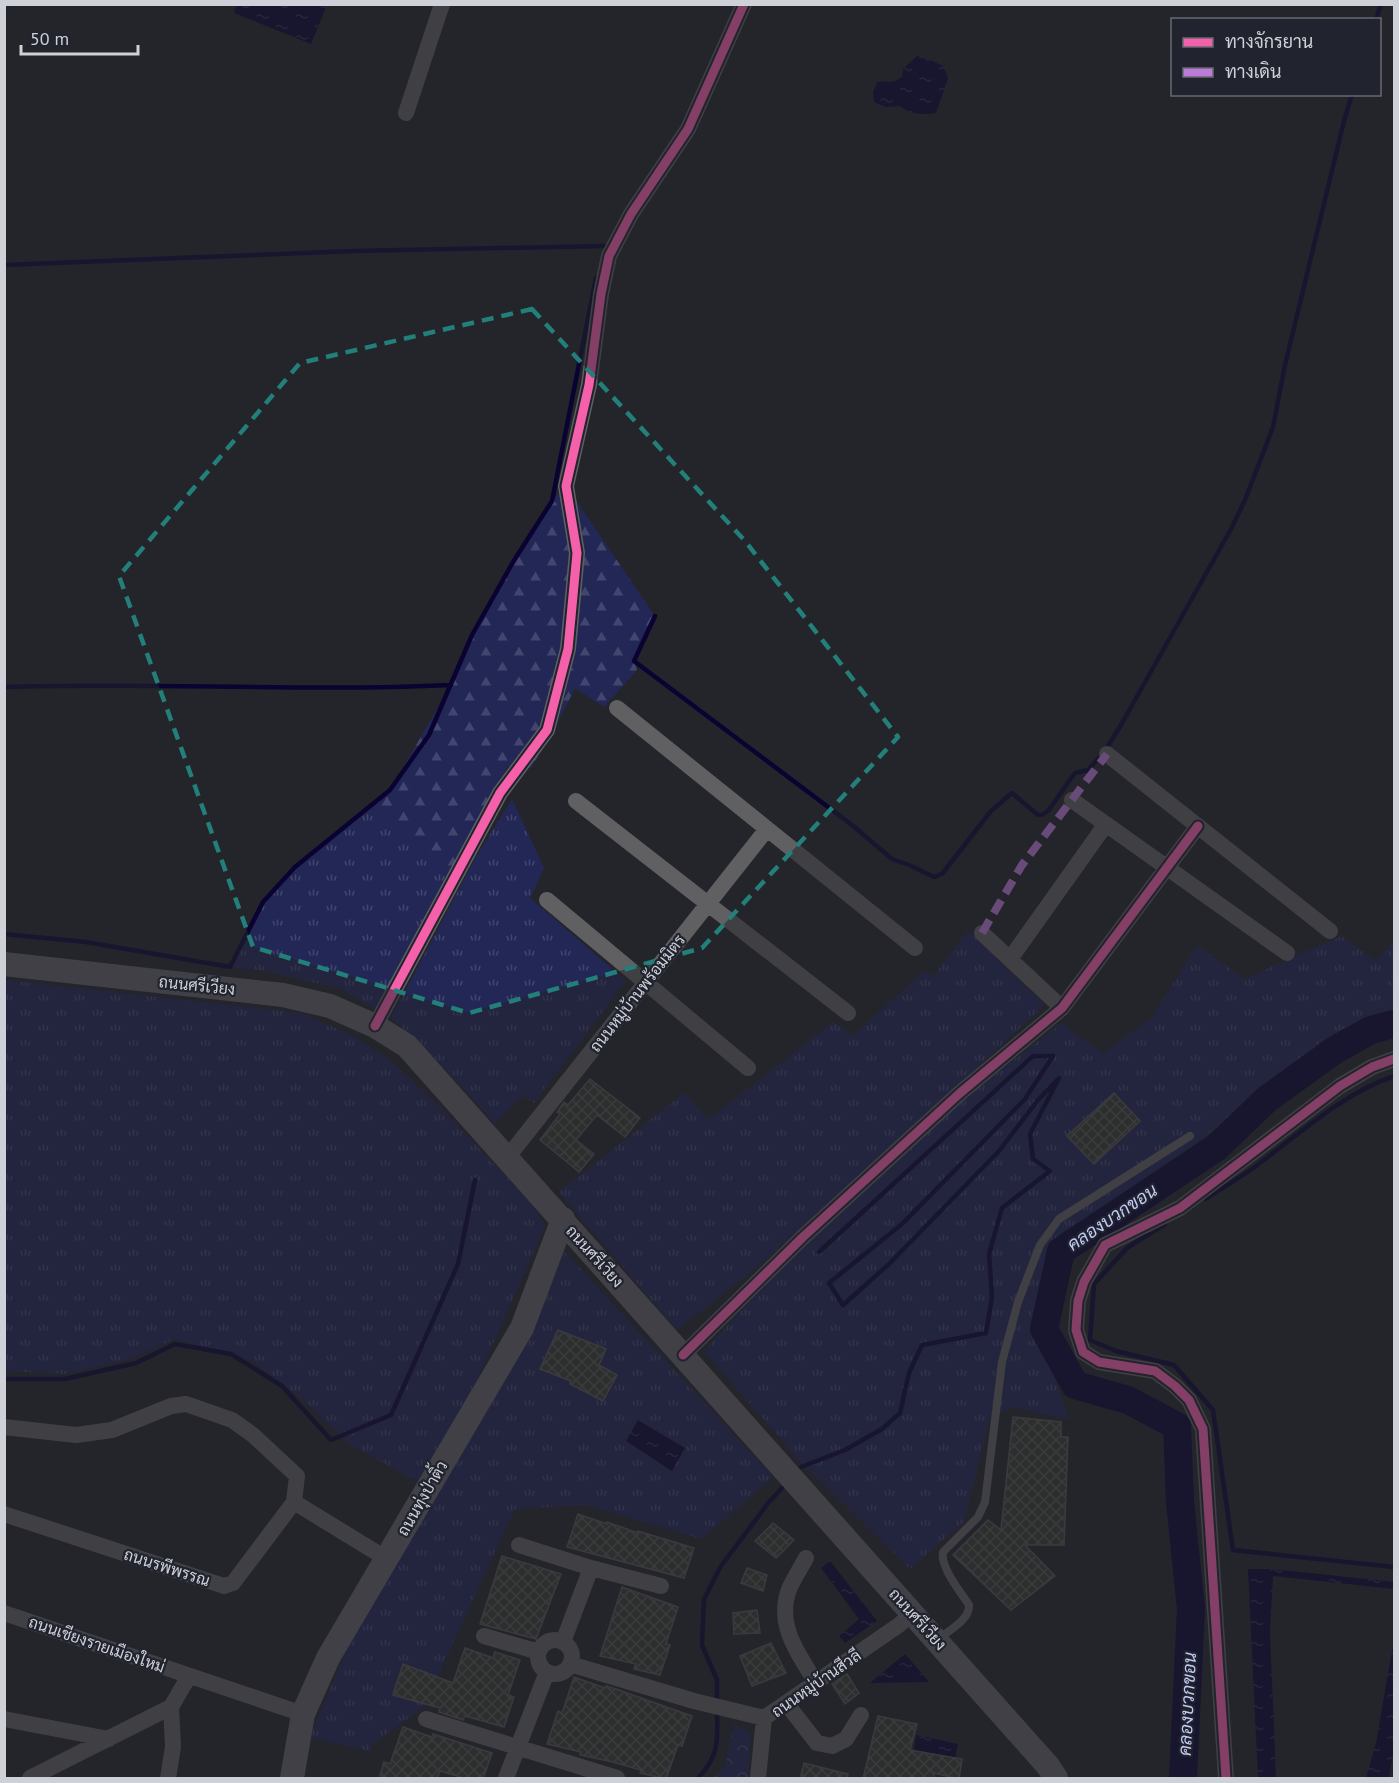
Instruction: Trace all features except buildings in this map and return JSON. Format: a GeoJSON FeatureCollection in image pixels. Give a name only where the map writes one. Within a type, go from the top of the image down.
{"type":"FeatureCollection","features":[{"type":"Feature","properties":{"kind":"main road","name":"ถนนศรีเวียง"},"geometry":{"type":"LineString","coordinates":[[4,964],[283,995],[330,1006],[375,1026],[407,1046],[683,1355],[900,1624],[937,1641],[1048,1766],[1056,1779]]}},
{"type":"Feature","properties":{"kind":"main road","name":"ถนนทุ่งป่าติ้ว"},"geometry":{"type":"LineString","coordinates":[[292,1779],[303,1714],[328,1658],[522,1328],[563,1219]]}},
{"type":"Feature","properties":{"kind":"street"},"geometry":{"type":"LineString","coordinates":[[406,113],[442,4]]}},
{"type":"Feature","properties":{"kind":"street"},"geometry":{"type":"LineString","coordinates":[[375,1026],[500,793],[547,730],[568,649],[577,553],[566,486],[589,385],[601,294],[609,256],[631,214],[688,129],[744,4]]}},
{"type":"Feature","properties":{"kind":"street"},"geometry":{"type":"LineString","coordinates":[[617,708],[915,948]]}},
{"type":"Feature","properties":{"kind":"street"},"geometry":{"type":"LineString","coordinates":[[1107,754],[1330,931]]}},
{"type":"Feature","properties":{"kind":"street"},"geometry":{"type":"LineString","coordinates":[[1072,800],[1287,953]]}},
{"type":"Feature","properties":{"kind":"street"},"geometry":{"type":"LineString","coordinates":[[576,801],[848,1013]]}},
{"type":"Feature","properties":{"kind":"street"},"geometry":{"type":"LineString","coordinates":[[1010,959],[1106,824]]}},
{"type":"Feature","properties":{"kind":"street"},"geometry":{"type":"LineString","coordinates":[[683,1355],[803,1237],[943,1108],[1062,1008],[1197,826]]}},
{"type":"Feature","properties":{"kind":"street","name":"ถนนหมู่บ้านพร้อมมิตร"},"geometry":{"type":"LineString","coordinates":[[507,1158],[767,829]]}},
{"type":"Feature","properties":{"kind":"street"},"geometry":{"type":"LineString","coordinates":[[547,900],[748,1068]]}},
{"type":"Feature","properties":{"kind":"street"},"geometry":{"type":"LineString","coordinates":[[982,933],[1062,1008]]}},
{"type":"Feature","properties":{"kind":"street"},"geometry":{"type":"LineString","coordinates":[[1226,1779],[1203,1429],[1189,1400],[1155,1371],[1099,1362],[1083,1352],[1076,1330],[1078,1301],[1084,1282],[1105,1245],[1180,1208],[1340,1086],[1372,1067],[1395,1059]]}},
{"type":"Feature","properties":{"kind":"street"},"geometry":{"type":"LineString","coordinates":[[4,1427],[76,1435],[112,1430],[171,1406],[186,1404],[232,1420],[253,1435],[297,1476],[294,1502],[387,1558]]}},
{"type":"Feature","properties":{"kind":"street","name":"ถนนรพีพรรณ"},"geometry":{"type":"LineString","coordinates":[[4,1514],[224,1586],[233,1583],[294,1502]]}},
{"type":"Feature","properties":{"kind":"street"},"geometry":{"type":"LineString","coordinates":[[519,1545],[591,1568],[661,1586]]}},
{"type":"Feature","properties":{"kind":"street"},"geometry":{"type":"LineString","coordinates":[[806,1558],[790,1587],[785,1606],[785,1625],[791,1640],[816,1682]]}},
{"type":"Feature","properties":{"kind":"street"},"geometry":{"type":"LineString","coordinates":[[563,1642],[591,1568]]}},
{"type":"Feature","properties":{"kind":"street","name":"ถนนเชียงรายเมืองใหม่"},"geometry":{"type":"LineString","coordinates":[[4,1613],[303,1714]]}},
{"type":"Feature","properties":{"kind":"street","name":"ถนนหมู่บ้านสีวลี"},"geometry":{"type":"LineString","coordinates":[[758,1779],[764,1718],[900,1624]]}},
{"type":"Feature","properties":{"kind":"street"},"geometry":{"type":"LineString","coordinates":[[484,1636],[539,1652]]}},
{"type":"Feature","properties":{"kind":"street"},"geometry":{"type":"LineString","coordinates":[[551,1641],[563,1642],[571,1650],[570,1664],[565,1671],[559,1674],[547,1672],[540,1664],[539,1652],[551,1641]]}},
{"type":"Feature","properties":{"kind":"street"},"geometry":{"type":"LineString","coordinates":[[570,1664],[694,1701],[764,1718]]}},
{"type":"Feature","properties":{"kind":"street"},"geometry":{"type":"LineString","coordinates":[[506,1779],[547,1672]]}},
{"type":"Feature","properties":{"kind":"street","name":"ถนนเชียงรายเมืองใหม่"},"geometry":{"type":"LineString","coordinates":[[171,1707],[189,1676]]}},
{"type":"Feature","properties":{"kind":"street"},"geometry":{"type":"LineString","coordinates":[[786,1703],[817,1743],[832,1746],[846,1739],[861,1715]]}},
{"type":"Feature","properties":{"kind":"street"},"geometry":{"type":"LineString","coordinates":[[30,1779],[171,1707],[173,1747],[168,1779]]}},
{"type":"Feature","properties":{"kind":"street"},"geometry":{"type":"LineString","coordinates":[[4,1719],[109,1738]]}},
{"type":"Feature","properties":{"kind":"street"},"geometry":{"type":"LineString","coordinates":[[426,1719],[618,1779]]}},
{"type":"Feature","properties":{"kind":"lane"},"geometry":{"type":"LineString","coordinates":[[937,1641],[966,1617],[969,1610],[969,1605],[942,1557],[943,1552],[978,1517],[985,1502],[1002,1362],[1018,1302],[1040,1245],[1059,1220],[1190,1136]]}},
{"type":"Feature","properties":{"kind":"highlighted area"},"geometry":{"type":"Polygon","coordinates":[[[532,309],[745,541],[898,737],[702,948],[469,1013],[253,947],[119,576],[300,363],[532,309]]]}},
{"type":"Feature","properties":{"kind":"green space"},"geometry":{"type":"Polygon","coordinates":[[[566,486],[655,616],[634,661],[637,670],[604,707],[575,688],[531,768],[508,766],[453,870],[396,831],[370,807],[390,790],[451,685],[472,635],[552,501],[566,486]]]}},
{"type":"Feature","properties":{"kind":"green space"},"geometry":{"type":"Polygon","coordinates":[[[512,799],[544,868],[530,898],[626,981],[534,1103],[523,1096],[495,1124],[445,1069],[391,1018],[476,857],[512,799]]]}},
{"type":"Feature","properties":{"kind":"green space"},"geometry":{"type":"Polygon","coordinates":[[[370,807],[396,831],[453,870],[376,1010],[341,989],[266,971],[230,967],[263,902],[295,867],[370,807]]]}},
{"type":"Feature","properties":{"kind":"green space"},"geometry":{"type":"Polygon","coordinates":[[[968,930],[1045,1005],[761,1264],[677,1330],[559,1192],[684,1093],[708,1120],[833,1022],[853,1036],[925,970],[933,977],[968,930]]]}},
{"type":"Feature","properties":{"kind":"green space"},"geometry":{"type":"Polygon","coordinates":[[[1342,936],[1375,961],[1394,941],[1394,1009],[1372,1014],[1323,1039],[1273,1085],[1128,1194],[1059,1234],[1032,1315],[1069,1419],[1012,1407],[989,1421],[964,1522],[910,1569],[799,1460],[704,1351],[823,1222],[929,1124],[1062,1023],[1103,1054],[1152,1017],[1197,945],[1244,979],[1342,936]]]}},
{"type":"Feature","properties":{"kind":"green space"},"geometry":{"type":"Polygon","coordinates":[[[4,980],[300,1013],[348,1033],[389,1059],[441,1108],[534,1206],[545,1226],[459,1421],[420,1483],[352,1446],[297,1395],[251,1360],[175,1339],[127,1360],[65,1374],[5,1371],[4,980]]]}},
{"type":"Feature","properties":{"kind":"green space"},"geometry":{"type":"Polygon","coordinates":[[[564,1251],[773,1477],[702,1539],[587,1505],[515,1509],[423,1708],[371,1745],[370,1751],[310,1738],[347,1647],[530,1339],[564,1251]]]}},
{"type":"Feature","properties":{"kind":"green space"},"geometry":{"type":"Polygon","coordinates":[[[734,1724],[751,1733],[748,1778],[714,1778],[725,1767],[734,1724]]]}},
{"type":"Feature","properties":{"kind":"water"},"geometry":{"type":"Polygon","coordinates":[[[236,4],[327,5],[311,44],[234,13],[236,4]]]}},
{"type":"Feature","properties":{"kind":"water"},"geometry":{"type":"Polygon","coordinates":[[[917,56],[943,66],[948,78],[936,113],[916,113],[900,106],[886,107],[874,102],[873,92],[877,82],[895,81],[902,77],[903,69],[917,56]]]}},
{"type":"Feature","properties":{"kind":"water"},"geometry":{"type":"Polygon","coordinates":[[[638,1420],[685,1448],[672,1471],[626,1441],[638,1420]]]}},
{"type":"Feature","properties":{"kind":"water"},"geometry":{"type":"Polygon","coordinates":[[[830,1561],[877,1621],[845,1643],[839,1636],[859,1619],[821,1568],[830,1561]]]}},
{"type":"Feature","properties":{"kind":"water"},"geometry":{"type":"Polygon","coordinates":[[[1248,1569],[1273,1569],[1394,1582],[1394,1589],[1273,1576],[1270,1632],[1276,1778],[1258,1778],[1248,1569]]]}},
{"type":"Feature","properties":{"kind":"water"},"geometry":{"type":"Polygon","coordinates":[[[1394,1639],[1394,1750],[1389,1778],[1366,1778],[1376,1743],[1394,1639]]]}},
{"type":"Feature","properties":{"kind":"water"},"geometry":{"type":"Polygon","coordinates":[[[905,1654],[929,1682],[870,1683],[905,1654]]]}},
{"type":"Feature","properties":{"kind":"water"},"geometry":{"type":"Polygon","coordinates":[[[916,1735],[958,1744],[955,1758],[913,1761],[916,1735]]]}},
{"type":"Feature","properties":{"kind":"waterway"},"geometry":{"type":"LineString","coordinates":[[1377,18],[1381,4]]}},
{"type":"Feature","properties":{"kind":"waterway"},"geometry":{"type":"LineString","coordinates":[[655,616],[634,661],[852,825],[892,859],[934,877],[942,874],[991,811],[1012,793],[1038,815],[1048,811],[1075,773],[1088,770],[1105,751],[1231,529],[1245,500],[1273,427],[1285,365],[1351,96]]}},
{"type":"Feature","properties":{"kind":"waterway"},"geometry":{"type":"LineString","coordinates":[[4,265],[353,251],[604,246]]}},
{"type":"Feature","properties":{"kind":"waterway"},"geometry":{"type":"LineString","coordinates":[[4,934],[86,942],[230,967],[263,902],[295,867],[390,790],[429,735],[472,635],[513,562],[552,501],[596,278]]}},
{"type":"Feature","properties":{"kind":"waterway"},"geometry":{"type":"LineString","coordinates":[[4,687],[339,688],[451,685]]}},
{"type":"Feature","properties":{"kind":"waterway","name":"คลองบวกขอน"},"geometry":{"type":"LineString","coordinates":[[1183,1778],[1191,1609],[1180,1502],[1177,1426],[1128,1400],[1075,1385],[1044,1329],[1061,1251],[1217,1147],[1267,1099],[1335,1050],[1371,1030],[1394,1024]]}},
{"type":"Feature","properties":{"kind":"waterway"},"geometry":{"type":"LineString","coordinates":[[801,1467],[845,1450],[882,1429],[900,1413],[909,1373],[922,1345],[986,1333],[992,1297],[989,1254],[1002,1208],[1050,1171],[1033,1159],[1030,1134],[1059,1078],[1038,1100],[999,1151],[888,1265],[843,1305],[829,1283],[902,1224],[1025,1099],[1053,1056],[1033,1056],[819,1252]]}},
{"type":"Feature","properties":{"kind":"waterway"},"geometry":{"type":"LineString","coordinates":[[1205,1199],[1250,1170],[1339,1104],[1394,1076]]}},
{"type":"Feature","properties":{"kind":"waterway"},"geometry":{"type":"LineString","coordinates":[[4,1379],[65,1379],[136,1363],[175,1344],[231,1354],[282,1386],[331,1440],[391,1415],[458,1264],[475,1180]]}},
{"type":"Feature","properties":{"kind":"waterway"},"geometry":{"type":"LineString","coordinates":[[1165,1224],[1127,1248],[1094,1284],[1090,1340],[1116,1351],[1174,1365],[1213,1410],[1233,1550],[1394,1567]]}},
{"type":"Feature","properties":{"kind":"waterway"},"geometry":{"type":"LineString","coordinates":[[717,1703],[717,1680],[702,1645],[704,1599],[721,1566],[782,1488]]}},
{"type":"Feature","properties":{"kind":"waterway"},"geometry":{"type":"LineString","coordinates":[[698,1778],[714,1755],[717,1712]]}},
{"type":"Feature","properties":{"kind":"marked path"},"geometry":{"type":"LineString","coordinates":[[982,933],[1022,865],[1107,754]]}},
{"type":"Feature","properties":{"kind":"cycle path"},"geometry":{"type":"LineString","coordinates":[[375,1026],[500,793],[547,730],[568,649],[577,553],[566,486],[589,385],[601,294],[609,256],[631,214],[688,129],[744,4]]}},
{"type":"Feature","properties":{"kind":"cycle path"},"geometry":{"type":"LineString","coordinates":[[683,1355],[803,1237],[960,1093],[1062,1008],[1198,826]]}},
{"type":"Feature","properties":{"kind":"cycle path"},"geometry":{"type":"LineString","coordinates":[[1226,1778],[1203,1429],[1189,1400],[1155,1371],[1099,1362],[1083,1352],[1076,1330],[1078,1301],[1084,1282],[1105,1245],[1180,1208],[1340,1086],[1372,1067],[1394,1059]]}}]}
